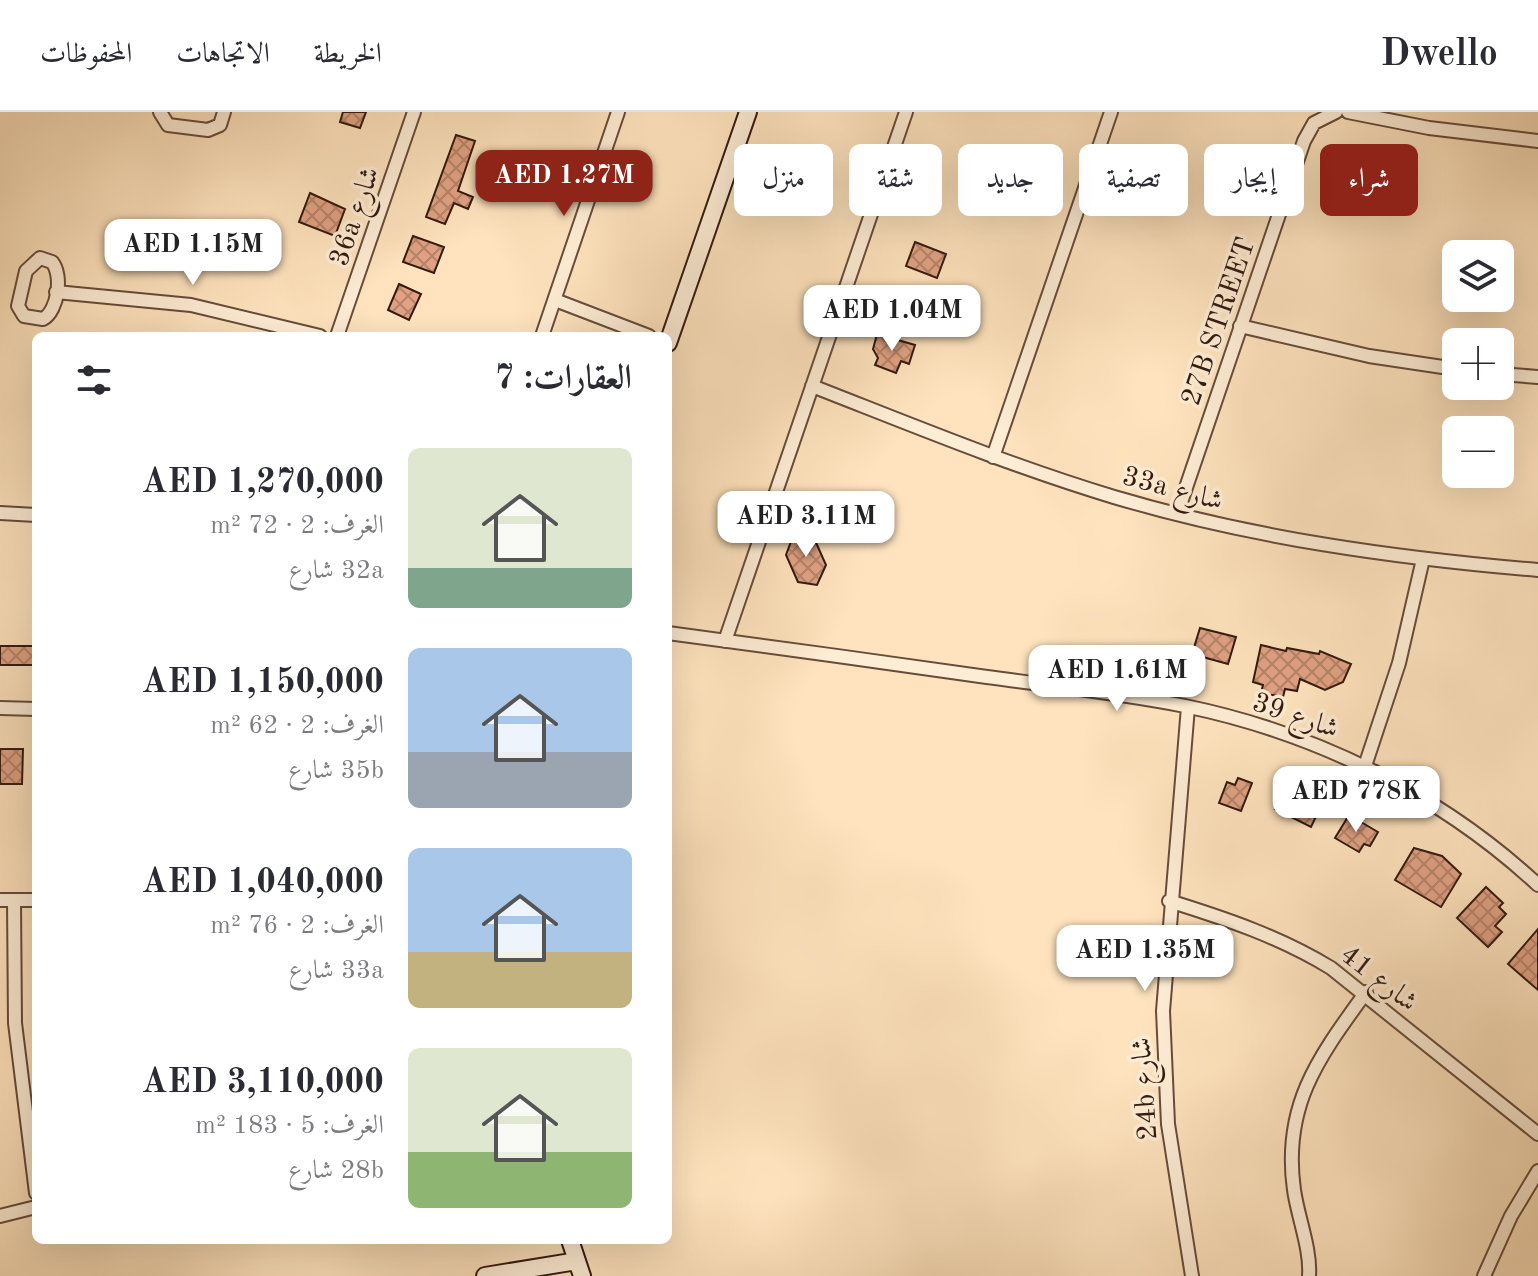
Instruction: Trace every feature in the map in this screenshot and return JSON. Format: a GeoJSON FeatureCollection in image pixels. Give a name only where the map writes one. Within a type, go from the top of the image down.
{"type":"FeatureCollection","features":[{"type":"Feature","properties":{"kind":"street"},"geometry":{"type":"LineString","coordinates":[[160,112],[168,125],[208,130],[220,125],[224,112]]}},
{"type":"Feature","properties":{"kind":"street","name":"36a شارع"},"geometry":{"type":"LineString","coordinates":[[338,332],[414,112]]}},
{"type":"Feature","properties":{"kind":"street"},"geometry":{"type":"LineString","coordinates":[[543,332],[618,112]]}},
{"type":"Feature","properties":{"kind":"street"},"geometry":{"type":"LineString","coordinates":[[672,332],[748,112]]}},
{"type":"Feature","properties":{"kind":"street"},"geometry":{"type":"LineString","coordinates":[[725,641],[906,112]]}},
{"type":"Feature","properties":{"kind":"street"},"geometry":{"type":"LineString","coordinates":[[993,457],[1111,112]]}},
{"type":"Feature","properties":{"kind":"street","name":"27B STREET"},"geometry":{"type":"LineString","coordinates":[[1177,514],[1304,141],[1314,123],[1336,112]]}},
{"type":"Feature","properties":{"kind":"street"},"geometry":{"type":"LineString","coordinates":[[1348,112],[1429,128],[1538,141]]}},
{"type":"Feature","properties":{"kind":"street"},"geometry":{"type":"LineString","coordinates":[[46,259],[57,267],[56,292],[47,318],[24,316],[19,310],[26,271],[34,260],[46,259]]}},
{"type":"Feature","properties":{"kind":"street"},"geometry":{"type":"LineString","coordinates":[[56,292],[191,305],[303,332]]}},
{"type":"Feature","properties":{"kind":"street"},"geometry":{"type":"LineString","coordinates":[[555,300],[639,332]]}},
{"type":"Feature","properties":{"kind":"street"},"geometry":{"type":"LineString","coordinates":[[1240,326],[1369,356],[1442,367]]}},
{"type":"Feature","properties":{"kind":"street"},"geometry":{"type":"LineString","coordinates":[[1514,375],[1538,377]]}},
{"type":"Feature","properties":{"kind":"street","name":"33a شارع"},"geometry":{"type":"LineString","coordinates":[[812,386],[993,457],[1177,514],[1299,541],[1423,559],[1538,570]]}},
{"type":"Feature","properties":{"kind":"street"},"geometry":{"type":"LineString","coordinates":[[0,513],[32,515]]}},
{"type":"Feature","properties":{"kind":"street"},"geometry":{"type":"LineString","coordinates":[[1365,766],[1399,663],[1423,559]]}},
{"type":"Feature","properties":{"kind":"street","name":"شارع 39"},"geometry":{"type":"LineString","coordinates":[[672,634],[1188,707],[1284,733],[1365,766],[1451,817],[1538,885]]}},
{"type":"Feature","properties":{"kind":"street","name":"24b شارع"},"geometry":{"type":"LineString","coordinates":[[1188,707],[1164,955],[1164,1068],[1174,1179],[1192,1276]]}},
{"type":"Feature","properties":{"kind":"street"},"geometry":{"type":"LineString","coordinates":[[0,708],[32,709]]}},
{"type":"Feature","properties":{"kind":"street"},"geometry":{"type":"LineString","coordinates":[[0,900],[32,900]]}},
{"type":"Feature","properties":{"kind":"street"},"geometry":{"type":"LineString","coordinates":[[14,900],[15,1023],[32,1161]]}},
{"type":"Feature","properties":{"kind":"street","name":"شارع 41"},"geometry":{"type":"LineString","coordinates":[[1169,901],[1294,945],[1366,992],[1487,1096],[1538,1134]]}},
{"type":"Feature","properties":{"kind":"street"},"geometry":{"type":"LineString","coordinates":[[1311,1274],[1292,1171],[1294,1121],[1310,1074],[1366,992]]}},
{"type":"Feature","properties":{"kind":"street"},"geometry":{"type":"LineString","coordinates":[[1484,1276],[1511,1216],[1538,1171]]}},
{"type":"Feature","properties":{"kind":"street"},"geometry":{"type":"LineString","coordinates":[[0,1216],[32,1208]]}},
{"type":"Feature","properties":{"kind":"street"},"geometry":{"type":"LineString","coordinates":[[485,1276],[575,1257]]}},
{"type":"Feature","properties":{"kind":"building"},"geometry":{"type":"Polygon","coordinates":[[[343,112],[366,112],[360,128],[340,122],[343,112]]]}},
{"type":"Feature","properties":{"kind":"building"},"geometry":{"type":"Polygon","coordinates":[[[456,135],[475,141],[458,191],[473,197],[468,209],[454,203],[445,224],[426,217],[456,135]]]}},
{"type":"Feature","properties":{"kind":"building"},"geometry":{"type":"Polygon","coordinates":[[[310,193],[345,209],[335,236],[299,222],[310,193]]]}},
{"type":"Feature","properties":{"kind":"building"},"geometry":{"type":"Polygon","coordinates":[[[413,236],[444,247],[434,273],[403,262],[413,236]]]}},
{"type":"Feature","properties":{"kind":"building"},"geometry":{"type":"Polygon","coordinates":[[[915,242],[946,254],[937,278],[906,266],[915,242]]]}},
{"type":"Feature","properties":{"kind":"building"},"geometry":{"type":"Polygon","coordinates":[[[399,284],[421,294],[409,320],[388,310],[399,284]]]}},
{"type":"Feature","properties":{"kind":"building"},"geometry":{"type":"Polygon","coordinates":[[[877,334],[915,345],[909,364],[901,361],[896,373],[875,365],[878,358],[873,349],[877,334]]]}},
{"type":"Feature","properties":{"kind":"building"},"geometry":{"type":"Polygon","coordinates":[[[795,531],[814,538],[826,565],[817,585],[798,582],[786,555],[795,531]]]}},
{"type":"Feature","properties":{"kind":"building"},"geometry":{"type":"Polygon","coordinates":[[[1200,628],[1236,637],[1228,664],[1192,654],[1200,628]]]}},
{"type":"Feature","properties":{"kind":"building"},"geometry":{"type":"Polygon","coordinates":[[[1261,645],[1286,651],[1287,648],[1319,654],[1320,651],[1351,664],[1343,682],[1325,690],[1300,679],[1297,691],[1285,689],[1283,697],[1261,693],[1263,685],[1253,682],[1261,645]]]}},
{"type":"Feature","properties":{"kind":"building"},"geometry":{"type":"Polygon","coordinates":[[[0,646],[32,646],[32,665],[0,665],[0,646]]]}},
{"type":"Feature","properties":{"kind":"building"},"geometry":{"type":"Polygon","coordinates":[[[0,749],[23,749],[22,784],[0,784],[0,749]]]}},
{"type":"Feature","properties":{"kind":"building"},"geometry":{"type":"Polygon","coordinates":[[[1238,778],[1252,783],[1241,811],[1219,803],[1227,782],[1235,785],[1238,778]]]}},
{"type":"Feature","properties":{"kind":"building"},"geometry":{"type":"Polygon","coordinates":[[[1288,782],[1324,800],[1311,827],[1275,809],[1288,782]]]}},
{"type":"Feature","properties":{"kind":"building"},"geometry":{"type":"Polygon","coordinates":[[[1349,815],[1378,832],[1370,846],[1364,844],[1359,852],[1335,838],[1349,815]]]}},
{"type":"Feature","properties":{"kind":"building"},"geometry":{"type":"Polygon","coordinates":[[[1414,848],[1442,856],[1461,874],[1441,907],[1395,880],[1414,848]]]}},
{"type":"Feature","properties":{"kind":"building"},"geometry":{"type":"Polygon","coordinates":[[[1486,887],[1503,903],[1499,907],[1506,914],[1495,926],[1502,932],[1488,947],[1457,918],[1486,887]]]}},
{"type":"Feature","properties":{"kind":"building"},"geometry":{"type":"Polygon","coordinates":[[[1538,929],[1538,990],[1508,964],[1538,929]]]}}]}
